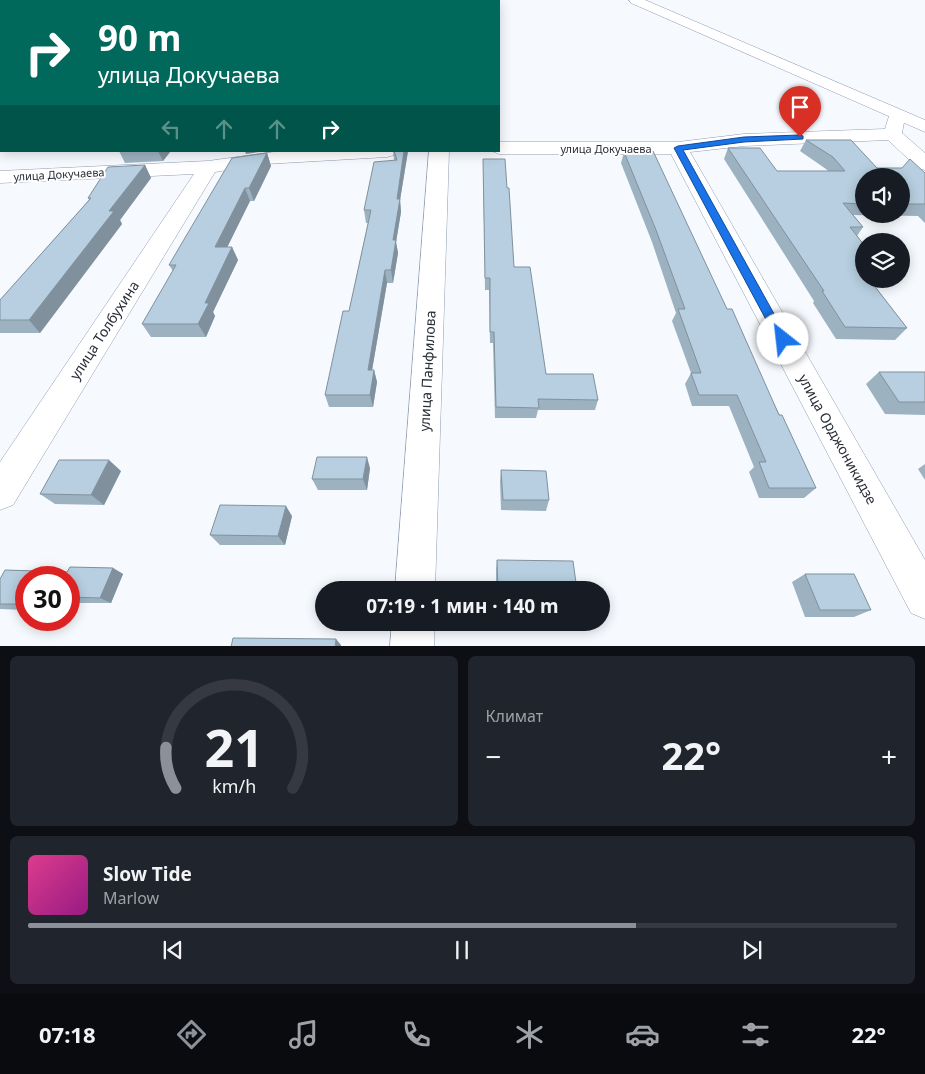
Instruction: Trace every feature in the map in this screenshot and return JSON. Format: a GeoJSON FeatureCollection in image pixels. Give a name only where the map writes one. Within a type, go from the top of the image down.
{"type":"FeatureCollection","features":[{"type":"Feature","properties":{"kind":"street"},"geometry":{"type":"LineString","coordinates":[[635,0],[895,124],[925,127]]}},
{"type":"Feature","properties":{"kind":"street"},"geometry":{"type":"LineString","coordinates":[[895,124],[925,164]]}},
{"type":"Feature","properties":{"kind":"street","name":"улица Докучаева"},"geometry":{"type":"LineString","coordinates":[[500,148],[678,148],[895,124]]}},
{"type":"Feature","properties":{"kind":"street","name":"улица Орджоникидзе"},"geometry":{"type":"LineString","coordinates":[[678,148],[925,599]]}},
{"type":"Feature","properties":{"kind":"street","name":"улица Докучаева"},"geometry":{"type":"LineString","coordinates":[[0,177],[208,167],[265,158],[370,152]]}},
{"type":"Feature","properties":{"kind":"street","name":"улица Панфилова"},"geometry":{"type":"LineString","coordinates":[[415,581],[439,152]]}},
{"type":"Feature","properties":{"kind":"street","name":"улица Толбухина"},"geometry":{"type":"LineString","coordinates":[[0,493],[208,167]]}},
{"type":"Feature","properties":{"kind":"street"},"geometry":{"type":"LineString","coordinates":[[412,646],[413,631]]}},
{"type":"Feature","properties":{"kind":"building"},"geometry":{"type":"Polygon","coordinates":[[[806,140],[851,140],[877,168],[855,168],[855,204],[843,203],[855,217],[855,223],[860,223],[863,227],[850,227],[855,233],[855,288],[876,288],[907,328],[845,327],[822,291],[824,291],[728,148],[760,148],[777,171],[845,171],[833,157],[806,140]]]}},
{"type":"Feature","properties":{"kind":"building"},"geometry":{"type":"Polygon","coordinates":[[[653,151],[727,309],[732,309],[779,415],[782,415],[816,488],[769,488],[759,462],[766,462],[737,395],[699,395],[691,373],[701,373],[678,309],[685,309],[656,230],[624,152],[653,151]]]}},
{"type":"Feature","properties":{"kind":"building"},"geometry":{"type":"Polygon","coordinates":[[[394,152],[404,152],[397,199],[400,199],[393,240],[396,240],[391,270],[385,270],[368,370],[374,370],[370,395],[325,395],[343,311],[349,311],[371,210],[364,210],[374,162],[397,160],[394,152]]]}},
{"type":"Feature","properties":{"kind":"building"},"geometry":{"type":"Polygon","coordinates":[[[267,153],[249,188],[245,188],[215,247],[232,247],[205,303],[209,303],[198,324],[142,324],[176,265],[169,265],[232,158],[267,153]]]}},
{"type":"Feature","properties":{"kind":"building"},"geometry":{"type":"Polygon","coordinates":[[[483,159],[505,159],[507,188],[509,188],[514,267],[530,267],[546,374],[593,374],[598,400],[538,399],[539,408],[496,407],[494,332],[490,332],[490,278],[485,278],[483,159]]]}},
{"type":"Feature","properties":{"kind":"building"},"geometry":{"type":"Polygon","coordinates":[[[910,159],[925,173],[925,204],[910,204],[910,168],[902,168],[910,159]]]}},
{"type":"Feature","properties":{"kind":"building"},"geometry":{"type":"Polygon","coordinates":[[[145,165],[109,211],[114,211],[29,320],[0,320],[0,300],[91,198],[88,198],[108,167],[145,165]]]}},
{"type":"Feature","properties":{"kind":"building"},"geometry":{"type":"Polygon","coordinates":[[[879,372],[925,372],[925,402],[899,402],[879,372]]]}},
{"type":"Feature","properties":{"kind":"building"},"geometry":{"type":"Polygon","coordinates":[[[317,457],[367,457],[363,479],[312,479],[317,457]]]}},
{"type":"Feature","properties":{"kind":"building"},"geometry":{"type":"Polygon","coordinates":[[[59,460],[109,460],[91,495],[40,494],[59,460]]]}},
{"type":"Feature","properties":{"kind":"building"},"geometry":{"type":"Polygon","coordinates":[[[501,470],[546,471],[549,500],[503,500],[501,470]]]}},
{"type":"Feature","properties":{"kind":"building"},"geometry":{"type":"Polygon","coordinates":[[[220,505],[286,506],[278,536],[210,535],[220,505]]]}},
{"type":"Feature","properties":{"kind":"building"},"geometry":{"type":"Polygon","coordinates":[[[497,560],[573,561],[576,581],[498,581],[497,560]]]}},
{"type":"Feature","properties":{"kind":"building"},"geometry":{"type":"Polygon","coordinates":[[[80,567],[113,568],[100,598],[80,597],[80,567]]]}},
{"type":"Feature","properties":{"kind":"building"},"geometry":{"type":"Polygon","coordinates":[[[5,570],[15,570],[15,604],[0,604],[0,579],[5,570]]]}},
{"type":"Feature","properties":{"kind":"building"},"geometry":{"type":"Polygon","coordinates":[[[805,574],[854,574],[871,610],[820,610],[805,574]]]}},
{"type":"Feature","properties":{"kind":"building"},"geometry":{"type":"Polygon","coordinates":[[[233,638],[336,639],[335,646],[231,646],[233,638]]]}},
{"type":"Feature","properties":{"kind":"route"},"geometry":{"type":"LineString","coordinates":[[783,339],[678,148],[744,140],[800,137]]}}]}
